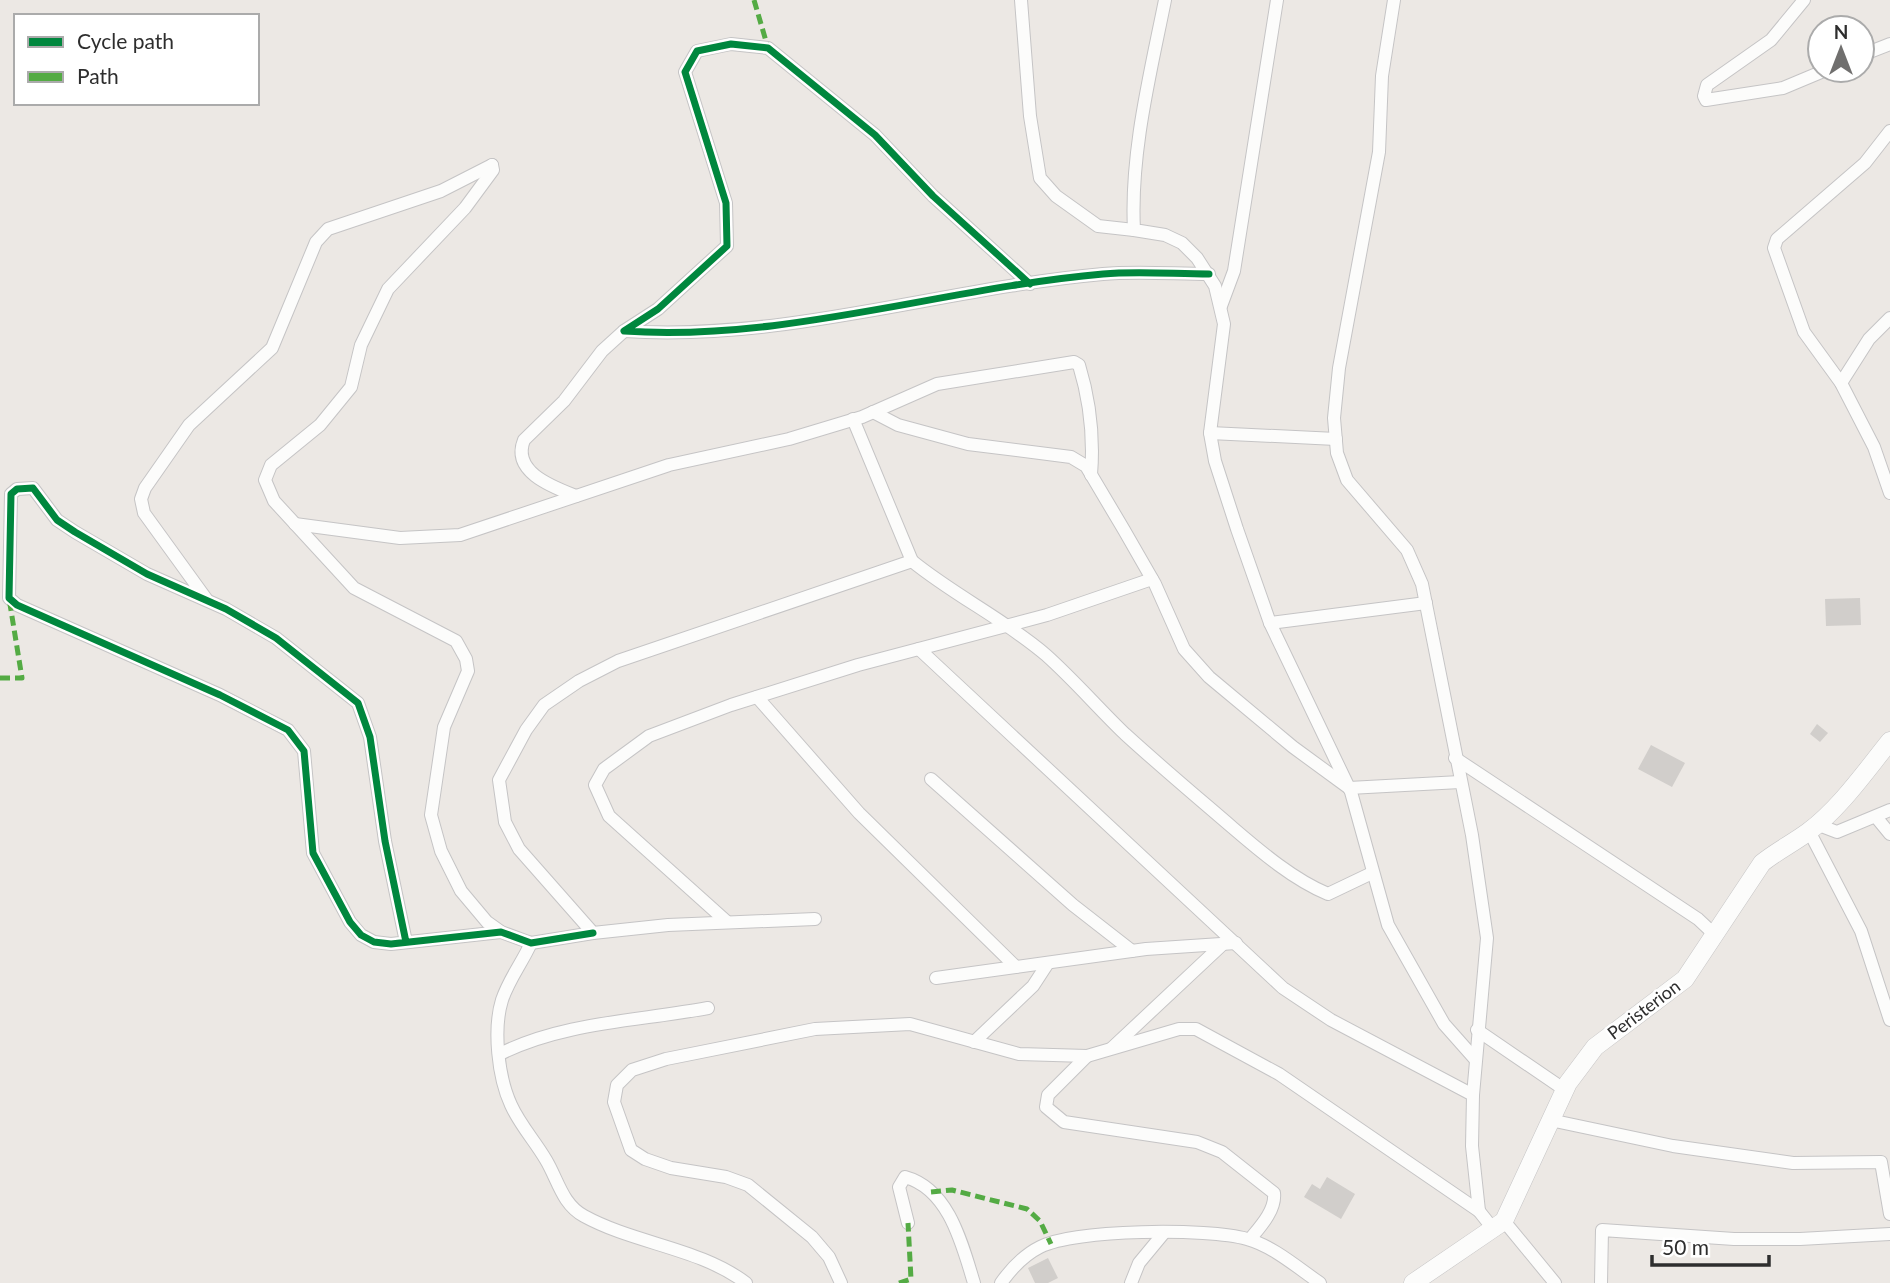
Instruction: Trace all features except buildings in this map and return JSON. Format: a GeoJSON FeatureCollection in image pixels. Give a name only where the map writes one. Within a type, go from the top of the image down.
{"type":"FeatureCollection","features":[{"type":"Feature","properties":{"kind":"street"},"geometry":{"type":"LineString","coordinates":[[1021,0],[1030,116],[1040,178],[1056,196],[1098,226],[1165,235],[1182,243],[1209,274],[1221,306],[1224,324],[1210,433],[1215,461],[1270,622],[1349,788],[1388,925],[1444,1024],[1475,1059]]}},
{"type":"Feature","properties":{"kind":"street"},"geometry":{"type":"LineString","coordinates":[[1134,230],[1133,197],[1138,150],[1165,0]]}},
{"type":"Feature","properties":{"kind":"street"},"geometry":{"type":"LineString","coordinates":[[1221,306],[1234,271],[1277,0]]}},
{"type":"Feature","properties":{"kind":"street"},"geometry":{"type":"LineString","coordinates":[[1394,0],[1382,76],[1379,152],[1339,368],[1336,453],[1347,480],[1408,551],[1422,584],[1472,835],[1486,938],[1473,1095],[1472,1146],[1479,1211]]}},
{"type":"Feature","properties":{"kind":"street"},"geometry":{"type":"LineString","coordinates":[[1804,0],[1771,40],[1707,85],[1704,96],[1706,100],[1783,88],[1806,78]]}},
{"type":"Feature","properties":{"kind":"street"},"geometry":{"type":"LineString","coordinates":[[576,496],[553,487],[525,466],[521,448],[524,440],[564,401],[602,351],[624,331],[658,309],[727,246],[726,203],[685,72],[696,51],[731,44],[768,48],[875,135],[933,196],[1030,285]]}},
{"type":"Feature","properties":{"kind":"street"},"geometry":{"type":"LineString","coordinates":[[1890,131],[1865,163],[1777,239],[1774,248],[1804,332],[1841,383],[1874,447],[1890,493]]}},
{"type":"Feature","properties":{"kind":"street"},"geometry":{"type":"LineString","coordinates":[[207,601],[144,513],[141,499],[145,488],[189,425],[272,348],[316,242],[328,229],[441,191],[492,165],[493,170],[465,208],[388,289],[361,345],[351,387],[320,425],[271,465],[265,480],[274,501],[354,588],[456,641],[466,659],[468,671],[443,727],[431,815],[442,851],[461,891],[487,922],[501,932],[531,943],[593,933],[726,921],[814,919]]}},
{"type":"Feature","properties":{"kind":"street"},"geometry":{"type":"LineString","coordinates":[[624,331],[685,334],[759,327],[1104,274],[1209,274]]}},
{"type":"Feature","properties":{"kind":"street"},"geometry":{"type":"LineString","coordinates":[[1841,383],[1862,349],[1890,318]]}},
{"type":"Feature","properties":{"kind":"street"},"geometry":{"type":"LineString","coordinates":[[295,524],[400,538],[460,535],[669,465],[789,439],[853,419],[937,384],[1074,362],[1079,365],[1088,404],[1093,449],[1091,475]]}},
{"type":"Feature","properties":{"kind":"street"},"geometry":{"type":"LineString","coordinates":[[873,412],[898,425],[968,444],[1071,457],[1086,466],[1152,579],[1184,649],[1209,677],[1293,747],[1349,788],[1460,782]]}},
{"type":"Feature","properties":{"kind":"street"},"geometry":{"type":"LineString","coordinates":[[853,419],[912,561],[955,594],[1009,626],[1061,668],[1124,733],[1203,802],[1255,846],[1317,889],[1328,894],[1372,873]]}},
{"type":"Feature","properties":{"kind":"street"},"geometry":{"type":"LineString","coordinates":[[1210,433],[1336,439]]}},
{"type":"Feature","properties":{"kind":"street"},"geometry":{"type":"LineString","coordinates":[[406,942],[385,841],[370,737],[358,703],[275,638],[207,601],[147,574],[75,533],[57,520],[33,488],[17,489],[11,494],[9,598],[43,619],[220,695],[288,730],[304,751],[313,853],[336,899],[360,934],[374,942],[406,942],[501,932]]}},
{"type":"Feature","properties":{"kind":"street"},"geometry":{"type":"LineString","coordinates":[[593,933],[519,849],[505,822],[499,780],[526,730],[544,705],[579,681],[618,661],[912,561]]}},
{"type":"Feature","properties":{"kind":"street"},"geometry":{"type":"LineString","coordinates":[[726,921],[609,816],[595,785],[604,769],[649,736],[757,697],[919,649],[1009,626],[1152,579]]}},
{"type":"Feature","properties":{"kind":"street"},"geometry":{"type":"LineString","coordinates":[[1270,622],[1426,603]]}},
{"type":"Feature","properties":{"kind":"street"},"geometry":{"type":"LineString","coordinates":[[919,649],[1230,943],[1283,988],[1321,1014],[1473,1095]]}},
{"type":"Feature","properties":{"kind":"street"},"geometry":{"type":"LineString","coordinates":[[757,697],[859,813],[1016,967]]}},
{"type":"Feature","properties":{"kind":"street","name":"Peristerion"},"geometry":{"type":"LineString","coordinates":[[1499,1226],[1565,1090],[1595,1047],[1685,979],[1762,863],[1812,828],[1852,789],[1890,741]]}},
{"type":"Feature","properties":{"kind":"street"},"geometry":{"type":"LineString","coordinates":[[1455,758],[1698,919],[1715,935]]}},
{"type":"Feature","properties":{"kind":"street"},"geometry":{"type":"LineString","coordinates":[[931,779],[1073,905],[1132,951]]}},
{"type":"Feature","properties":{"kind":"street"},"geometry":{"type":"LineString","coordinates":[[1812,828],[1837,832],[1890,810]]}},
{"type":"Feature","properties":{"kind":"street"},"geometry":{"type":"LineString","coordinates":[[1875,817],[1890,834]]}},
{"type":"Feature","properties":{"kind":"street"},"geometry":{"type":"LineString","coordinates":[[1812,828],[1861,931],[1890,1020]]}},
{"type":"Feature","properties":{"kind":"street"},"geometry":{"type":"LineString","coordinates":[[531,943],[510,980],[501,1003],[500,1054],[510,1103],[548,1164],[569,1206],[581,1215],[616,1231],[728,1269],[746,1283]]}},
{"type":"Feature","properties":{"kind":"street"},"geometry":{"type":"LineString","coordinates":[[936,978],[1132,951],[1230,943]]}},
{"type":"Feature","properties":{"kind":"street"},"geometry":{"type":"LineString","coordinates":[[1109,1051],[1230,943]]}},
{"type":"Feature","properties":{"kind":"street"},"geometry":{"type":"LineString","coordinates":[[974,1042],[1033,986],[1048,963]]}},
{"type":"Feature","properties":{"kind":"street"},"geometry":{"type":"LineString","coordinates":[[500,1054],[530,1039],[572,1028],[641,1020],[708,1008]]}},
{"type":"Feature","properties":{"kind":"street"},"geometry":{"type":"LineString","coordinates":[[841,1283],[829,1257],[812,1237],[748,1185],[726,1177],[671,1168],[645,1159],[631,1150],[614,1102],[617,1085],[632,1070],[666,1059],[815,1029],[910,1024],[1019,1054],[1087,1056],[1170,1031],[1196,1029],[1279,1074],[1479,1211],[1499,1226],[1555,1283]]}},
{"type":"Feature","properties":{"kind":"street"},"geometry":{"type":"LineString","coordinates":[[1477,1030],[1565,1090]]}},
{"type":"Feature","properties":{"kind":"street"},"geometry":{"type":"LineString","coordinates":[[1087,1056],[1048,1095],[1046,1107],[1052,1114],[1064,1122],[1164,1135],[1222,1152],[1275,1194],[1275,1201],[1265,1220],[1250,1239]]}},
{"type":"Feature","properties":{"kind":"street"},"geometry":{"type":"LineString","coordinates":[[1550,1120],[1673,1146],[1793,1163],[1881,1162],[1890,1214]]}},
{"type":"Feature","properties":{"kind":"street"},"geometry":{"type":"LineString","coordinates":[[908,1223],[899,1188],[905,1177],[926,1186],[945,1209],[957,1230],[974,1283]]}},
{"type":"Feature","properties":{"kind":"street"},"geometry":{"type":"LineString","coordinates":[[1413,1283],[1499,1226]]}},
{"type":"Feature","properties":{"kind":"street"},"geometry":{"type":"LineString","coordinates":[[1601,1283],[1602,1230],[1734,1239],[1800,1239],[1890,1234]]}},
{"type":"Feature","properties":{"kind":"street"},"geometry":{"type":"LineString","coordinates":[[1131,1283],[1139,1264],[1163,1234]]}},
{"type":"Feature","properties":{"kind":"street"},"geometry":{"type":"LineString","coordinates":[[1001,1283],[1013,1267],[1040,1247],[1080,1235],[1163,1234],[1226,1235],[1250,1239],[1320,1283]]}},
{"type":"Feature","properties":{"kind":"marked path"},"geometry":{"type":"LineString","coordinates":[[754,0],[768,48]]}},
{"type":"Feature","properties":{"kind":"marked path"},"geometry":{"type":"LineString","coordinates":[[0,678],[22,678],[9,598]]}},
{"type":"Feature","properties":{"kind":"marked path"},"geometry":{"type":"LineString","coordinates":[[931,1192],[952,1190],[1027,1209],[1040,1221],[1051,1244]]}},
{"type":"Feature","properties":{"kind":"marked path"},"geometry":{"type":"LineString","coordinates":[[899,1283],[911,1279],[908,1223]]}},
{"type":"Feature","properties":{"kind":"cycle path"},"geometry":{"type":"LineString","coordinates":[[1030,284],[933,196],[875,135],[768,48],[731,44],[697,51],[685,72],[726,203],[727,246],[658,309],[624,331],[744,329],[864,312],[983,290],[1043,281],[1103,274],[1209,274]]}},
{"type":"Feature","properties":{"kind":"cycle path"},"geometry":{"type":"LineString","coordinates":[[406,942],[385,841],[370,737],[358,703],[276,638],[226,609],[147,574],[75,532],[57,520],[33,488],[17,489],[11,494],[9,598],[17,605],[220,695],[288,730],[304,751],[313,853],[350,922],[361,935],[374,942],[391,944],[501,932],[531,943],[593,933]]}}]}
